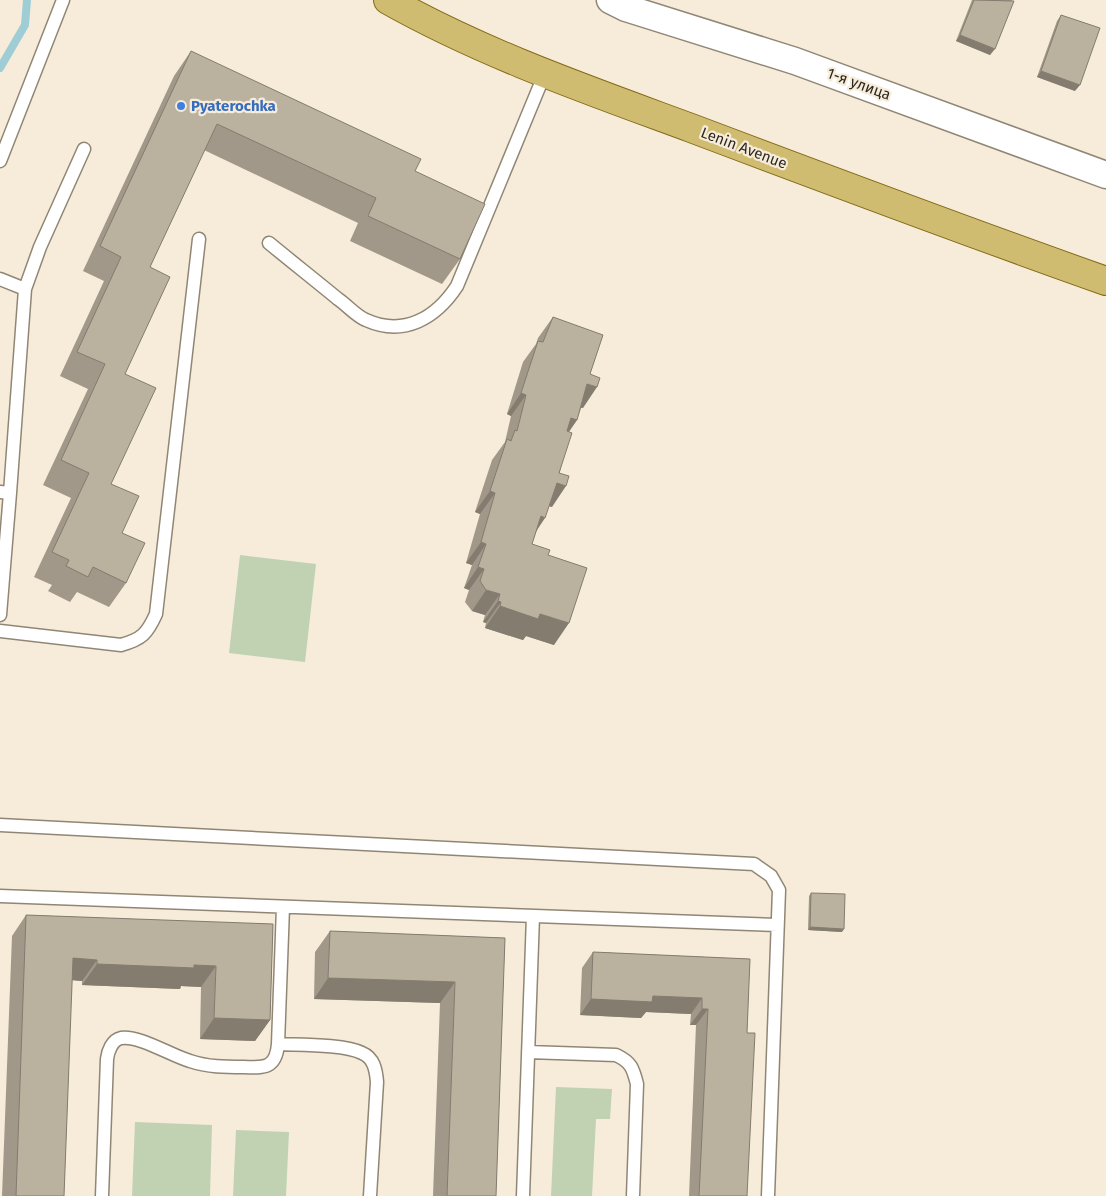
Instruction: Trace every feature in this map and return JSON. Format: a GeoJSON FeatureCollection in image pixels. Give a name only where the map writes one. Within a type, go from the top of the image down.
{"type":"FeatureCollection","features":[{"type":"Feature","properties":{"kind":"main road","name":"Lenin Avenue"},"geometry":{"type":"LineString","coordinates":[[388,0],[430,23],[545,73],[932,219],[1106,281]]}},
{"type":"Feature","properties":{"kind":"street","name":"1-я улица"},"geometry":{"type":"LineString","coordinates":[[610,0],[626,8],[795,61],[1106,176]]}},
{"type":"Feature","properties":{"kind":"lane"},"geometry":{"type":"LineString","coordinates":[[0,161],[63,0]]}},
{"type":"Feature","properties":{"kind":"lane"},"geometry":{"type":"LineString","coordinates":[[270,243],[364,320],[387,326],[409,324],[427,318],[445,304],[457,286],[545,73]]}},
{"type":"Feature","properties":{"kind":"lane"},"geometry":{"type":"LineString","coordinates":[[0,615],[5,492],[25,290],[40,247],[84,149]]}},
{"type":"Feature","properties":{"kind":"lane"},"geometry":{"type":"LineString","coordinates":[[0,631],[121,645],[138,640],[149,630],[156,614],[199,239]]}},
{"type":"Feature","properties":{"kind":"lane"},"geometry":{"type":"LineString","coordinates":[[0,280],[25,290]]}},
{"type":"Feature","properties":{"kind":"lane"},"geometry":{"type":"LineString","coordinates":[[0,825],[754,864],[771,876],[779,890],[768,1196]]}},
{"type":"Feature","properties":{"kind":"lane"},"geometry":{"type":"LineString","coordinates":[[0,896],[777,925]]}},
{"type":"Feature","properties":{"kind":"lane"},"geometry":{"type":"LineString","coordinates":[[102,1196],[107,1059],[108,1050],[113,1043],[120,1038],[130,1038],[178,1058],[209,1066],[258,1068],[268,1066],[274,1061],[278,1044],[283,906]]}},
{"type":"Feature","properties":{"kind":"lane"},"geometry":{"type":"LineString","coordinates":[[523,1196],[533,916]]}},
{"type":"Feature","properties":{"kind":"lane"},"geometry":{"type":"LineString","coordinates":[[278,1044],[349,1049],[363,1053],[372,1061],[376,1068],[377,1082],[370,1196]]}},
{"type":"Feature","properties":{"kind":"lane"},"geometry":{"type":"LineString","coordinates":[[528,1052],[616,1055],[627,1060],[633,1067],[637,1084],[633,1196]]}},
{"type":"Feature","properties":{"kind":"green space"},"geometry":{"type":"Polygon","coordinates":[[[240,555],[316,564],[305,662],[229,653],[240,555]]]}},
{"type":"Feature","properties":{"kind":"green space"},"geometry":{"type":"Polygon","coordinates":[[[556,1087],[612,1089],[610,1119],[596,1119],[592,1196],[551,1196],[556,1087]]]}},
{"type":"Feature","properties":{"kind":"green space"},"geometry":{"type":"Polygon","coordinates":[[[135,1122],[212,1125],[210,1196],[132,1196],[135,1122]]]}},
{"type":"Feature","properties":{"kind":"green space"},"geometry":{"type":"Polygon","coordinates":[[[236,1130],[289,1132],[286,1196],[233,1196],[236,1130]]]}},
{"type":"Feature","properties":{"kind":"building"},"geometry":{"type":"Polygon","coordinates":[[[974,0],[1014,1],[995,49],[960,35],[974,0]]]}},
{"type":"Feature","properties":{"kind":"building"},"geometry":{"type":"Polygon","coordinates":[[[1061,15],[1100,28],[1080,85],[1041,71],[1061,15]]]}},
{"type":"Feature","properties":{"kind":"building"},"geometry":{"type":"Polygon","coordinates":[[[191,51],[421,159],[415,171],[485,204],[460,259],[368,216],[376,198],[217,124],[150,267],[170,277],[125,374],[156,388],[111,484],[139,496],[122,533],[145,543],[126,583],[93,567],[88,577],[66,566],[69,560],[52,552],[89,473],[61,460],[105,364],[77,352],[121,257],[100,246],[191,51]]]}},
{"type":"Feature","properties":{"kind":"building"},"geometry":{"type":"Polygon","coordinates":[[[553,317],[603,335],[590,374],[600,378],[597,387],[587,384],[577,420],[571,418],[567,431],[572,433],[559,473],[569,476],[566,486],[557,483],[545,518],[541,516],[532,544],[550,550],[548,555],[587,568],[569,623],[540,614],[538,619],[500,606],[501,602],[498,601],[500,594],[486,590],[480,581],[484,569],[478,567],[486,544],[481,542],[495,493],[490,491],[507,439],[511,441],[515,430],[517,431],[526,395],[521,393],[538,341],[543,342],[553,317]]]}},
{"type":"Feature","properties":{"kind":"building"},"geometry":{"type":"Polygon","coordinates":[[[811,893],[845,894],[844,929],[810,927],[811,893]]]}},
{"type":"Feature","properties":{"kind":"building"},"geometry":{"type":"Polygon","coordinates":[[[26,915],[273,924],[270,1020],[214,1018],[216,966],[194,965],[194,968],[97,964],[97,960],[73,958],[64,1196],[16,1196],[26,915]]]}},
{"type":"Feature","properties":{"kind":"building"},"geometry":{"type":"Polygon","coordinates":[[[330,931],[505,938],[496,1196],[447,1196],[455,982],[328,978],[330,931]]]}},
{"type":"Feature","properties":{"kind":"building"},"geometry":{"type":"Polygon","coordinates":[[[593,952],[750,959],[747,1033],[755,1033],[747,1196],[699,1196],[708,1009],[702,1009],[702,998],[653,996],[652,1002],[591,999],[593,952]]]}},
{"type":"Feature","properties":{"kind":"waterway"},"geometry":{"type":"LineString","coordinates":[[0,68],[25,25],[27,0]]}},
{"type":"Feature","properties":{"kind":"place","name":"Pyaterochka"},"geometry":{"type":"Point","coordinates":[181,106]}}]}
